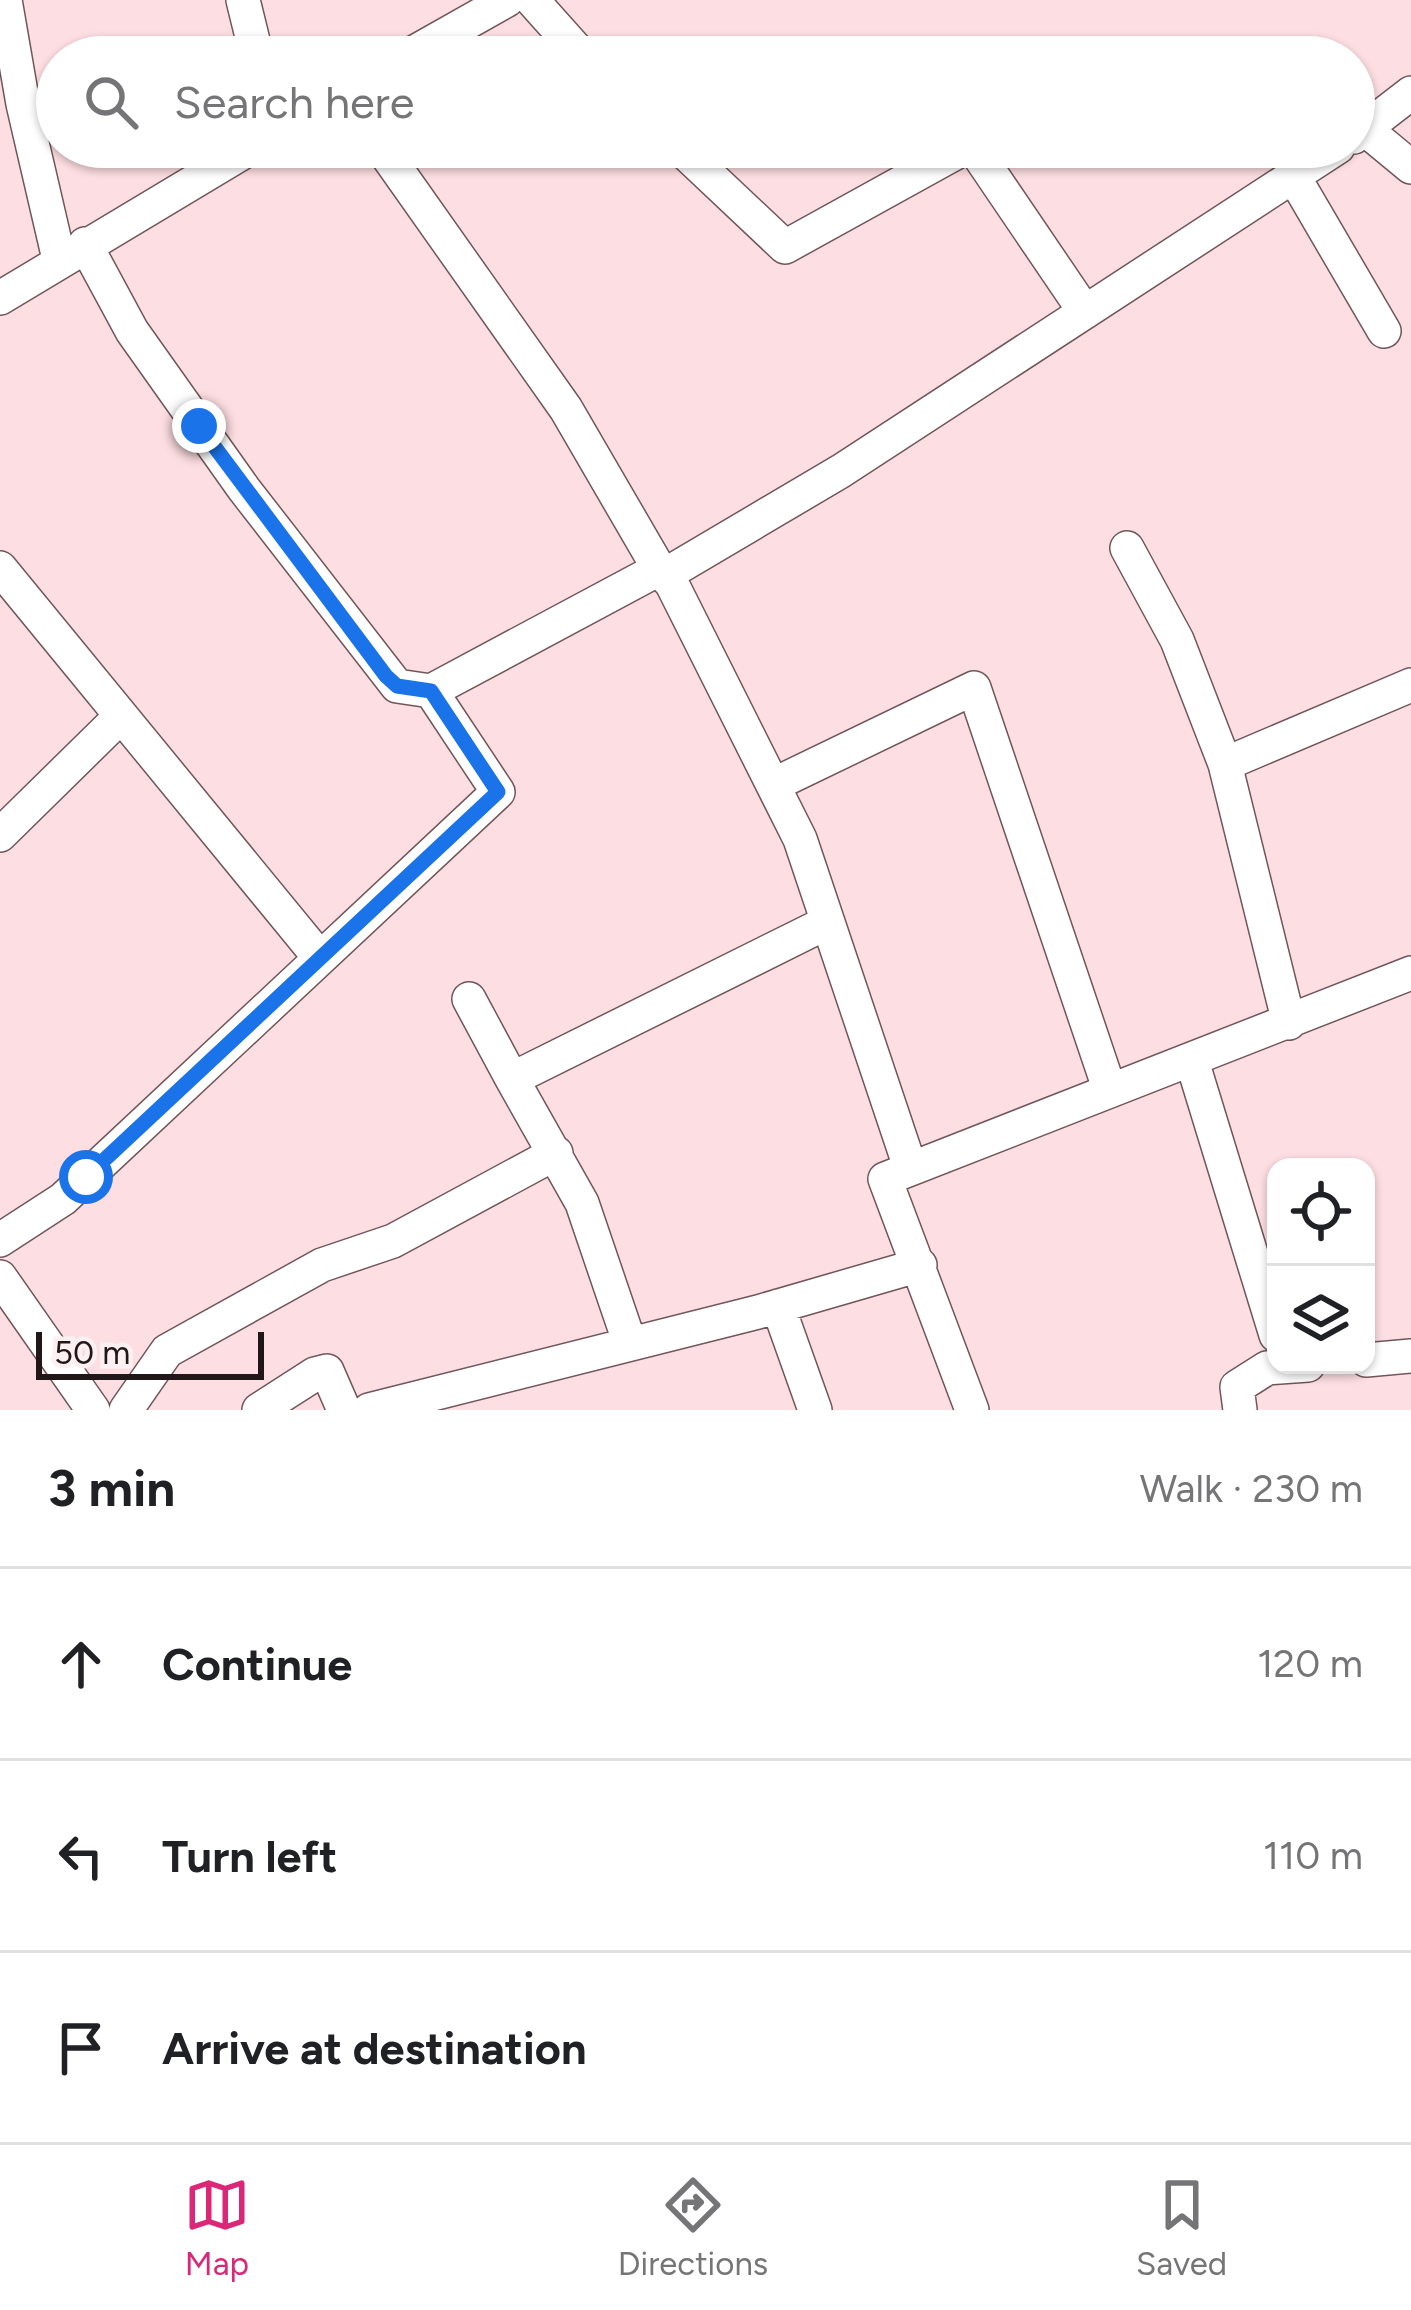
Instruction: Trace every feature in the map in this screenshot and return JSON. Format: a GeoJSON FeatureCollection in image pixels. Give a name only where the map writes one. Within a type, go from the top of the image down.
{"type":"FeatureCollection","features":[{"type":"Feature","properties":{"kind":"street"},"geometry":{"type":"LineString","coordinates":[[4,0],[11,109],[36,168]]}},
{"type":"Feature","properties":{"kind":"street"},"geometry":{"type":"LineString","coordinates":[[243,0],[251,36]]}},
{"type":"Feature","properties":{"kind":"street"},"geometry":{"type":"LineString","coordinates":[[532,0],[565,36]]}},
{"type":"Feature","properties":{"kind":"street"},"geometry":{"type":"LineString","coordinates":[[441,36],[497,2]]}},
{"type":"Feature","properties":{"kind":"street"},"geometry":{"type":"LineString","coordinates":[[1375,121],[1411,93]]}},
{"type":"Feature","properties":{"kind":"street"},"geometry":{"type":"LineString","coordinates":[[1375,149],[1411,166]]}},
{"type":"Feature","properties":{"kind":"street"},"geometry":{"type":"LineString","coordinates":[[36,168],[72,252],[244,489],[386,676],[397,686],[431,691],[662,572],[841,471],[1308,168]]}},
{"type":"Feature","properties":{"kind":"street"},"geometry":{"type":"LineString","coordinates":[[0,298],[216,168]]}},
{"type":"Feature","properties":{"kind":"street"},"geometry":{"type":"LineString","coordinates":[[396,168],[566,409],[662,572],[773,784],[800,839],[910,1167]]}},
{"type":"Feature","properties":{"kind":"street"},"geometry":{"type":"LineString","coordinates":[[701,168],[785,247],[930,168]]}},
{"type":"Feature","properties":{"kind":"street"},"geometry":{"type":"LineString","coordinates":[[984,168],[1084,311]]}},
{"type":"Feature","properties":{"kind":"street"},"geometry":{"type":"LineString","coordinates":[[1294,177],[1384,331]]}},
{"type":"Feature","properties":{"kind":"street"},"geometry":{"type":"LineString","coordinates":[[1127,548],[1177,640],[1225,764],[1289,1023]]}},
{"type":"Feature","properties":{"kind":"street"},"geometry":{"type":"LineString","coordinates":[[0,568],[320,958]]}},
{"type":"Feature","properties":{"kind":"street"},"geometry":{"type":"LineString","coordinates":[[1225,764],[1411,685]]}},
{"type":"Feature","properties":{"kind":"street"},"geometry":{"type":"LineString","coordinates":[[773,784],[974,688],[1110,1091]]}},
{"type":"Feature","properties":{"kind":"street"},"geometry":{"type":"LineString","coordinates":[[0,1240],[63,1199],[498,792],[431,691]]}},
{"type":"Feature","properties":{"kind":"street"},"geometry":{"type":"LineString","coordinates":[[0,835],[119,718]]}},
{"type":"Feature","properties":{"kind":"street"},"geometry":{"type":"LineString","coordinates":[[512,1079],[828,922]]}},
{"type":"Feature","properties":{"kind":"street"},"geometry":{"type":"LineString","coordinates":[[972,1410],[885,1179],[1411,974]]}},
{"type":"Feature","properties":{"kind":"street"},"geometry":{"type":"LineString","coordinates":[[469,999],[582,1203],[630,1344]]}},
{"type":"Feature","properties":{"kind":"street"},"geometry":{"type":"LineString","coordinates":[[1192,1061],[1267,1291]]}},
{"type":"Feature","properties":{"kind":"street"},"geometry":{"type":"LineString","coordinates":[[126,1410],[166,1351],[322,1265],[393,1241],[556,1154]]}},
{"type":"Feature","properties":{"kind":"street"},"geometry":{"type":"LineString","coordinates":[[369,1410],[920,1265]]}},
{"type":"Feature","properties":{"kind":"street"},"geometry":{"type":"LineString","coordinates":[[0,1277],[93,1410]]}},
{"type":"Feature","properties":{"kind":"street"},"geometry":{"type":"LineString","coordinates":[[778,1306],[815,1410]]}},
{"type":"Feature","properties":{"kind":"street"},"geometry":{"type":"LineString","coordinates":[[1375,1359],[1411,1357]]}},
{"type":"Feature","properties":{"kind":"street"},"geometry":{"type":"LineString","coordinates":[[1240,1410],[1237,1387],[1267,1368]]}},
{"type":"Feature","properties":{"kind":"street"},"geometry":{"type":"LineString","coordinates":[[259,1410],[327,1370],[344,1410]]}},
{"type":"Feature","properties":{"kind":"route"},"geometry":{"type":"LineString","coordinates":[[86,1177],[498,792],[431,691],[397,686],[386,676],[199,426]]}}]}
